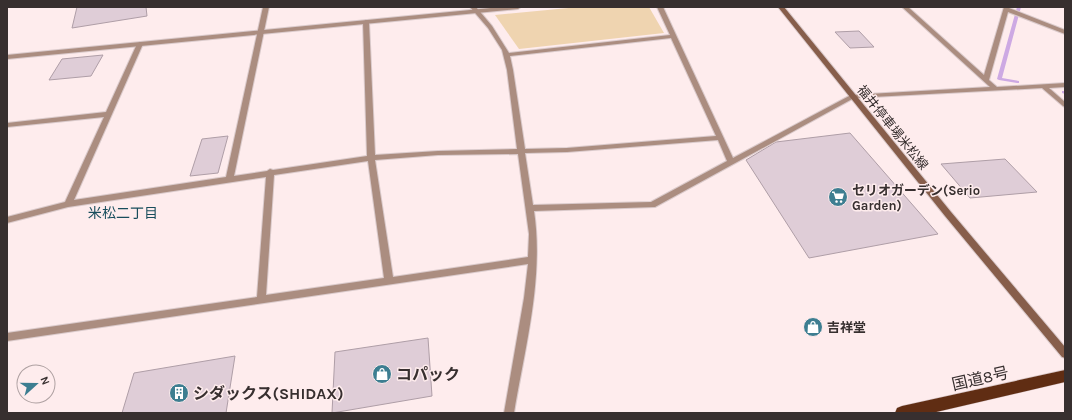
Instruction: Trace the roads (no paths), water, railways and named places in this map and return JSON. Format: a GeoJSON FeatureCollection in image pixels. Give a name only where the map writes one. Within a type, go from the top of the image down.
{"type":"FeatureCollection","features":[{"type":"Feature","properties":{"kind":"highway","name":"国道8号"},"geometry":{"type":"LineString","coordinates":[[902,413],[1065,376]]}},
{"type":"Feature","properties":{"kind":"main road","name":"福井停車場米松線"},"geometry":{"type":"LineString","coordinates":[[781,7],[948,214],[1065,354]]}},
{"type":"Feature","properties":{"kind":"street"},"geometry":{"type":"LineString","coordinates":[[230,178],[266,7]]}},
{"type":"Feature","properties":{"kind":"street"},"geometry":{"type":"LineString","coordinates":[[7,56],[366,22],[475,9],[518,7]]}},
{"type":"Feature","properties":{"kind":"street"},"geometry":{"type":"LineString","coordinates":[[660,7],[731,162]]}},
{"type":"Feature","properties":{"kind":"street"},"geometry":{"type":"LineString","coordinates":[[905,7],[996,89]]}},
{"type":"Feature","properties":{"kind":"street"},"geometry":{"type":"LineString","coordinates":[[986,80],[1007,8],[1065,32]]}},
{"type":"Feature","properties":{"kind":"street"},"geometry":{"type":"LineString","coordinates":[[475,9],[501,44],[510,70],[533,234],[529,298],[509,413]]}},
{"type":"Feature","properties":{"kind":"street"},"geometry":{"type":"LineString","coordinates":[[366,22],[371,158],[389,282]]}},
{"type":"Feature","properties":{"kind":"street"},"geometry":{"type":"LineString","coordinates":[[506,55],[673,36]]}},
{"type":"Feature","properties":{"kind":"street"},"geometry":{"type":"LineString","coordinates":[[68,204],[140,44]]}},
{"type":"Feature","properties":{"kind":"street"},"geometry":{"type":"LineString","coordinates":[[530,208],[652,205],[853,96],[1065,85]]}},
{"type":"Feature","properties":{"kind":"street"},"geometry":{"type":"LineString","coordinates":[[1043,86],[1065,105]]}},
{"type":"Feature","properties":{"kind":"street"},"geometry":{"type":"LineString","coordinates":[[7,126],[108,114]]}},
{"type":"Feature","properties":{"kind":"street"},"geometry":{"type":"LineString","coordinates":[[7,220],[68,204],[230,178],[371,158],[438,153],[567,150],[720,138]]}},
{"type":"Feature","properties":{"kind":"street"},"geometry":{"type":"LineString","coordinates":[[262,300],[270,172]]}},
{"type":"Feature","properties":{"kind":"street"},"geometry":{"type":"LineString","coordinates":[[7,337],[532,260]]}},
{"type":"Feature","properties":{"kind":"waterway"},"geometry":{"type":"LineString","coordinates":[[1017,82],[999,79],[1019,7]]}},
{"type":"Feature","properties":{"kind":"place","name":"セリオガーデン(Serio Garden)"},"geometry":{"type":"Point","coordinates":[838,197]}},
{"type":"Feature","properties":{"kind":"place","name":"吉祥堂"},"geometry":{"type":"Point","coordinates":[813,327]}},
{"type":"Feature","properties":{"kind":"place","name":"コパック"},"geometry":{"type":"Point","coordinates":[382,374]}},
{"type":"Feature","properties":{"kind":"place","name":"シダックス(SHIDAX)"},"geometry":{"type":"Point","coordinates":[179,393]}},
{"type":"Feature","properties":{"kind":"district","name":"米松二丁目"},"geometry":{"type":"Point","coordinates":[123,213]}}]}
